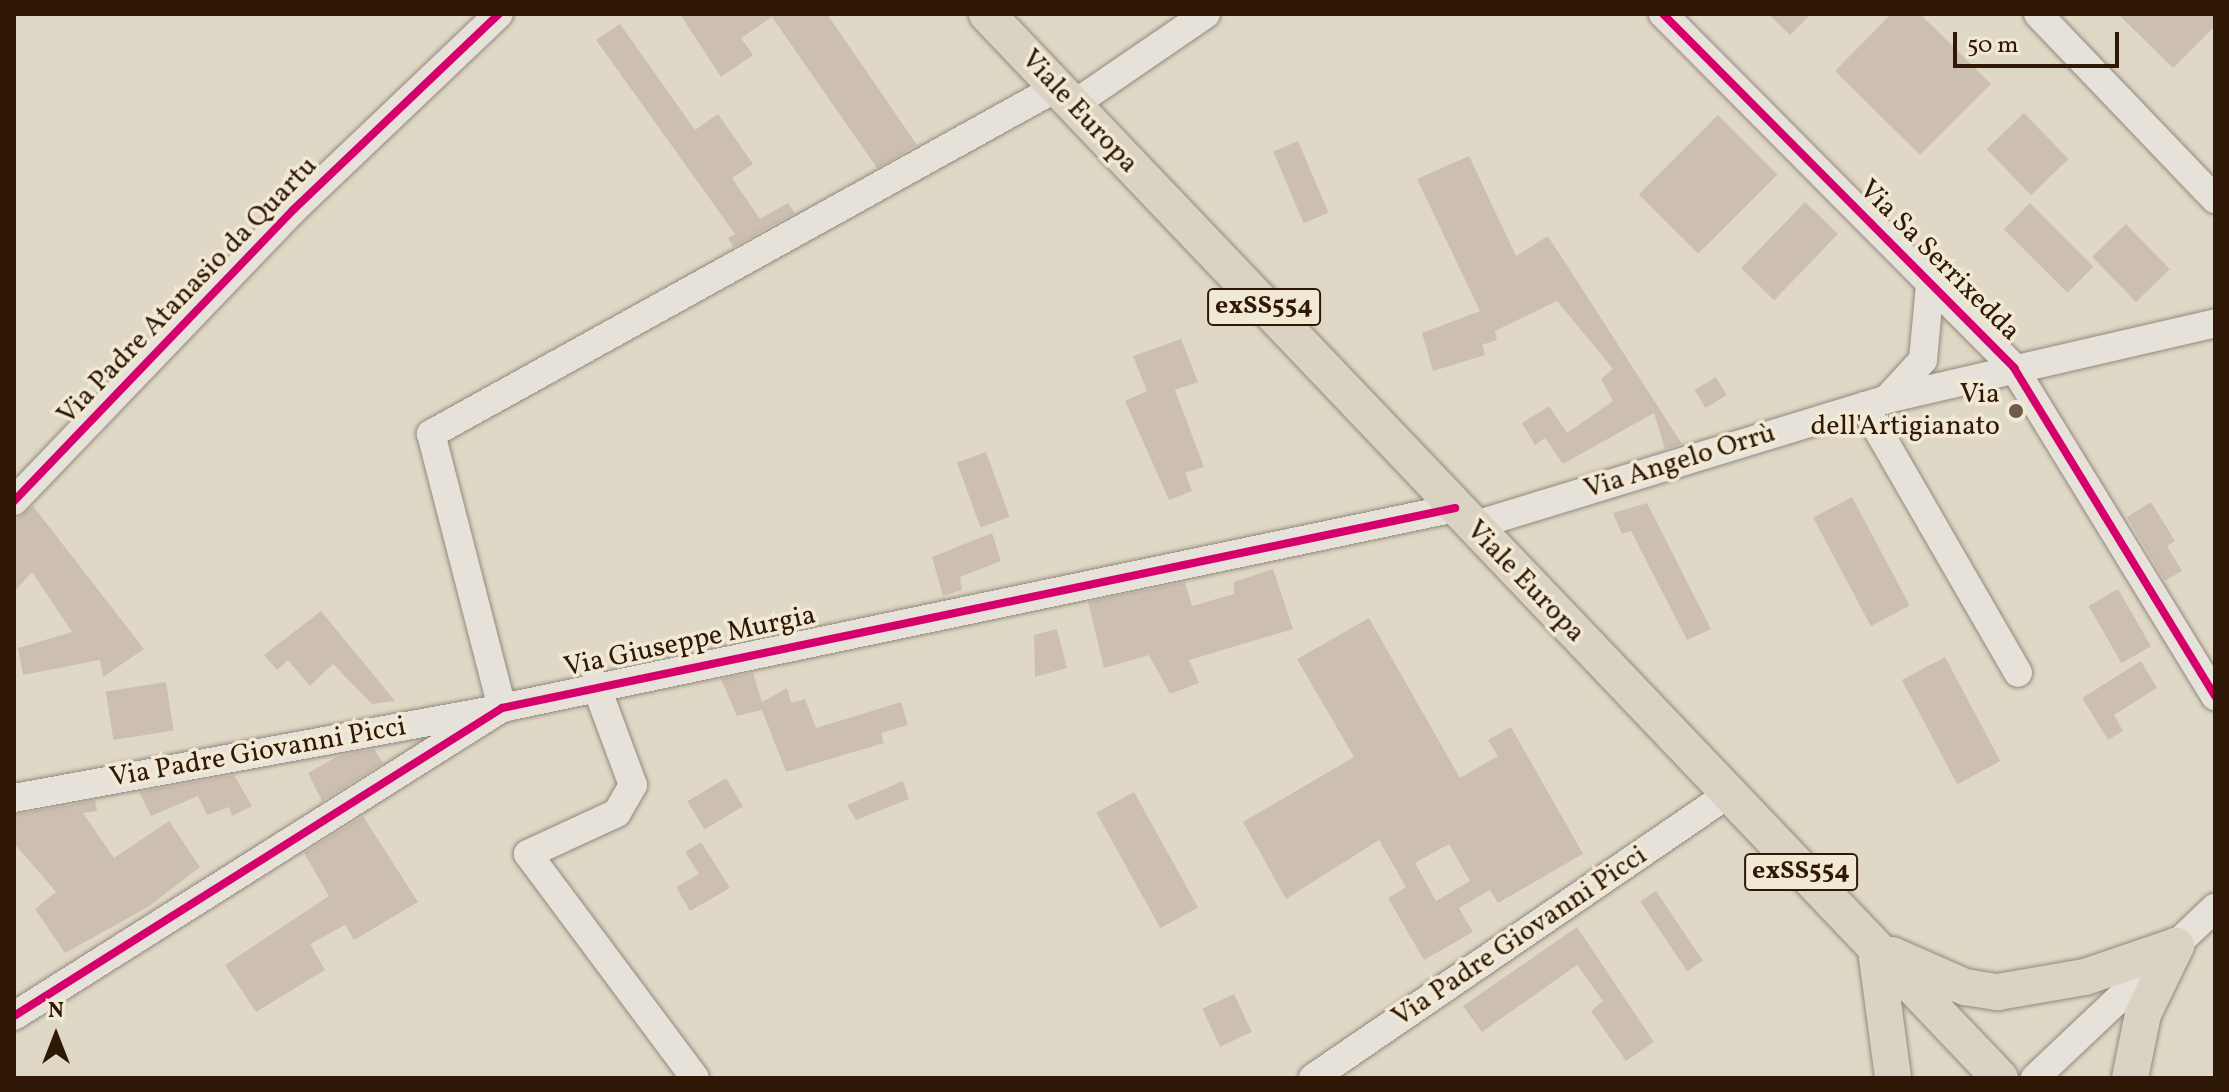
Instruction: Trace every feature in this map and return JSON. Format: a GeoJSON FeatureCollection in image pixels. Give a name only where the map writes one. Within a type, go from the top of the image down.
{"type":"FeatureCollection","features":[{"type":"Feature","properties":{"kind":"main road","name":"Viale Europa"},"geometry":{"type":"LineString","coordinates":[[987,14],[1727,795],[2000,1078]]}},
{"type":"Feature","properties":{"kind":"main road"},"geometry":{"type":"LineString","coordinates":[[1875,949],[1965,987],[1998,992],[2085,977],[2176,946]]}},
{"type":"Feature","properties":{"kind":"main road"},"geometry":{"type":"LineString","coordinates":[[2130,1078],[2143,1014],[2176,946]]}},
{"type":"Feature","properties":{"kind":"main road"},"geometry":{"type":"LineString","coordinates":[[1875,949],[1893,1078]]}},
{"type":"Feature","properties":{"kind":"street","name":"Via Padre Atanasio da Quartu"},"geometry":{"type":"LineString","coordinates":[[14,501],[293,210],[499,14]]}},
{"type":"Feature","properties":{"kind":"street"},"geometry":{"type":"LineString","coordinates":[[502,708],[431,434],[1065,96],[1206,14]]}},
{"type":"Feature","properties":{"kind":"street","name":"Via Sa Serrixedda"},"geometry":{"type":"LineString","coordinates":[[1663,14],[2014,368],[2215,696]]}},
{"type":"Feature","properties":{"kind":"street"},"geometry":{"type":"LineString","coordinates":[[2038,14],[2215,199]]}},
{"type":"Feature","properties":{"kind":"street"},"geometry":{"type":"LineString","coordinates":[[1930,284],[1923,360],[1875,402],[2018,673]]}},
{"type":"Feature","properties":{"kind":"street","name":"Via Angelo Orrù"},"geometry":{"type":"LineString","coordinates":[[1464,517],[1875,402],[2211,320]]}},
{"type":"Feature","properties":{"kind":"street","name":"Via Giuseppe Murgia"},"geometry":{"type":"LineString","coordinates":[[14,1016],[502,708],[595,683],[1464,517]]}},
{"type":"Feature","properties":{"kind":"street"},"geometry":{"type":"LineString","coordinates":[[595,683],[633,785],[617,813],[528,854],[695,1078]]}},
{"type":"Feature","properties":{"kind":"street","name":"Via Padre Giovanni Picci"},"geometry":{"type":"LineString","coordinates":[[14,798],[502,708]]}},
{"type":"Feature","properties":{"kind":"street","name":"Via Padre Giovanni Picci"},"geometry":{"type":"LineString","coordinates":[[1313,1078],[1727,795]]}},
{"type":"Feature","properties":{"kind":"street"},"geometry":{"type":"LineString","coordinates":[[2035,1078],[2215,908]]}},
{"type":"Feature","properties":{"kind":"building"},"geometry":{"type":"Polygon","coordinates":[[[680,14],[827,14],[917,145],[877,168],[772,17],[741,38],[753,55],[721,77],[680,14]]]}},
{"type":"Feature","properties":{"kind":"building"},"geometry":{"type":"Polygon","coordinates":[[[1768,14],[1811,14],[1790,35],[1768,14]]]}},
{"type":"Feature","properties":{"kind":"building"},"geometry":{"type":"Polygon","coordinates":[[[1891,14],[1920,14],[1991,84],[1920,155],[1835,71],[1891,14]]]}},
{"type":"Feature","properties":{"kind":"building"},"geometry":{"type":"Polygon","coordinates":[[[2118,14],[2215,14],[2215,26],[2173,68],[2118,14]]]}},
{"type":"Feature","properties":{"kind":"building"},"geometry":{"type":"Polygon","coordinates":[[[620,24],[695,130],[718,114],[753,164],[732,178],[760,219],[788,203],[795,213],[733,247],[728,238],[735,234],[596,40],[620,24]]]}},
{"type":"Feature","properties":{"kind":"building"},"geometry":{"type":"Polygon","coordinates":[[[2024,113],[2068,159],[2031,195],[1987,149],[2024,113]]]}},
{"type":"Feature","properties":{"kind":"building"},"geometry":{"type":"Polygon","coordinates":[[[1718,115],[1777,174],[1698,254],[1639,194],[1718,115]]]}},
{"type":"Feature","properties":{"kind":"building"},"geometry":{"type":"Polygon","coordinates":[[[1298,141],[1328,213],[1304,223],[1273,152],[1298,141]]]}},
{"type":"Feature","properties":{"kind":"building"},"geometry":{"type":"Polygon","coordinates":[[[1469,156],[1516,256],[1548,236],[1682,444],[1665,449],[1654,413],[1563,464],[1545,438],[1535,445],[1522,423],[1549,406],[1567,433],[1613,401],[1601,379],[1613,369],[1557,301],[1495,331],[1497,340],[1482,345],[1485,355],[1433,371],[1422,333],[1480,311],[1417,179],[1469,156]]]}},
{"type":"Feature","properties":{"kind":"building"},"geometry":{"type":"Polygon","coordinates":[[[1805,202],[1838,234],[1774,300],[1741,268],[1805,202]]]}},
{"type":"Feature","properties":{"kind":"building"},"geometry":{"type":"Polygon","coordinates":[[[2030,203],[2094,267],[2067,293],[2004,229],[2030,203]]]}},
{"type":"Feature","properties":{"kind":"building"},"geometry":{"type":"Polygon","coordinates":[[[2126,224],[2170,269],[2136,302],[2092,257],[2126,224]]]}},
{"type":"Feature","properties":{"kind":"building"},"geometry":{"type":"Polygon","coordinates":[[[1181,339],[1198,382],[1175,390],[1204,467],[1185,473],[1192,491],[1169,500],[1125,401],[1147,391],[1133,356],[1181,339]]]}},
{"type":"Feature","properties":{"kind":"building"},"geometry":{"type":"Polygon","coordinates":[[[1716,377],[1727,395],[1705,408],[1695,390],[1716,377]]]}},
{"type":"Feature","properties":{"kind":"building"},"geometry":{"type":"Polygon","coordinates":[[[986,452],[1010,517],[980,527],[957,463],[986,452]]]}},
{"type":"Feature","properties":{"kind":"building"},"geometry":{"type":"Polygon","coordinates":[[[1852,497],[1910,606],[1871,626],[1813,518],[1852,497]]]}},
{"type":"Feature","properties":{"kind":"building"},"geometry":{"type":"Polygon","coordinates":[[[2151,502],[2175,541],[2167,546],[2182,571],[2165,581],[2127,517],[2151,502]]]}},
{"type":"Feature","properties":{"kind":"building"},"geometry":{"type":"Polygon","coordinates":[[[1647,503],[1711,629],[1687,640],[1631,531],[1622,534],[1613,513],[1647,503]]]}},
{"type":"Feature","properties":{"kind":"building"},"geometry":{"type":"Polygon","coordinates":[[[33,506],[144,649],[103,677],[100,660],[23,675],[18,648],[72,632],[32,572],[14,592],[14,521],[33,506]]]}},
{"type":"Feature","properties":{"kind":"building"},"geometry":{"type":"Polygon","coordinates":[[[992,533],[1001,561],[960,577],[962,590],[943,596],[932,557],[992,533]]]}},
{"type":"Feature","properties":{"kind":"building"},"geometry":{"type":"Polygon","coordinates":[[[1273,569],[1293,629],[1189,660],[1199,683],[1170,694],[1149,655],[1104,668],[1088,602],[1185,582],[1192,606],[1234,594],[1234,582],[1273,569]]]}},
{"type":"Feature","properties":{"kind":"building"},"geometry":{"type":"Polygon","coordinates":[[[2118,589],[2151,646],[2122,663],[2089,606],[2118,589]]]}},
{"type":"Feature","properties":{"kind":"building"},"geometry":{"type":"Polygon","coordinates":[[[321,611],[395,701],[372,704],[333,664],[310,686],[288,660],[277,670],[264,655],[321,611]]]}},
{"type":"Feature","properties":{"kind":"building"},"geometry":{"type":"Polygon","coordinates":[[[1369,618],[1460,778],[1498,756],[1488,740],[1511,727],[1583,854],[1498,903],[1490,890],[1459,908],[1473,932],[1424,960],[1388,898],[1406,887],[1379,840],[1286,899],[1243,822],[1354,757],[1297,659],[1369,618]],[[1449,844],[1415,863],[1436,901],[1470,881],[1449,844]]]}},
{"type":"Feature","properties":{"kind":"building"},"geometry":{"type":"Polygon","coordinates":[[[1057,629],[1067,668],[1035,677],[1034,635],[1057,629]]]}},
{"type":"Feature","properties":{"kind":"building"},"geometry":{"type":"Polygon","coordinates":[[[1945,657],[2000,761],[1957,784],[1902,680],[1945,657]]]}},
{"type":"Feature","properties":{"kind":"building"},"geometry":{"type":"Polygon","coordinates":[[[2141,661],[2157,688],[2114,715],[2123,731],[2108,740],[2082,698],[2141,661]]]}},
{"type":"Feature","properties":{"kind":"building"},"geometry":{"type":"Polygon","coordinates":[[[753,673],[762,702],[787,688],[791,703],[805,699],[816,728],[901,702],[908,725],[881,733],[884,743],[786,772],[762,710],[737,716],[721,679],[753,673]]]}},
{"type":"Feature","properties":{"kind":"building"},"geometry":{"type":"Polygon","coordinates":[[[166,682],[174,730],[113,740],[106,692],[166,682]]]}},
{"type":"Feature","properties":{"kind":"building"},"geometry":{"type":"Polygon","coordinates":[[[374,749],[383,763],[322,801],[308,773],[338,756],[374,749]]]}},
{"type":"Feature","properties":{"kind":"building"},"geometry":{"type":"Polygon","coordinates":[[[234,775],[252,806],[232,816],[229,807],[207,815],[198,796],[151,816],[139,792],[234,775]]]}},
{"type":"Feature","properties":{"kind":"building"},"geometry":{"type":"Polygon","coordinates":[[[726,778],[743,806],[704,829],[687,801],[726,778]]]}},
{"type":"Feature","properties":{"kind":"building"},"geometry":{"type":"Polygon","coordinates":[[[903,781],[909,799],[856,820],[847,805],[903,781]]]}},
{"type":"Feature","properties":{"kind":"building"},"geometry":{"type":"Polygon","coordinates":[[[1134,792],[1198,907],[1160,928],[1096,813],[1134,792]]]}},
{"type":"Feature","properties":{"kind":"building"},"geometry":{"type":"Polygon","coordinates":[[[95,800],[97,811],[83,813],[114,858],[169,821],[200,867],[148,907],[65,953],[35,909],[56,892],[14,843],[14,815],[95,800]]]}},
{"type":"Feature","properties":{"kind":"building"},"geometry":{"type":"Polygon","coordinates":[[[363,816],[418,902],[354,940],[345,925],[310,944],[325,970],[256,1012],[225,965],[329,896],[304,853],[363,816]]]}},
{"type":"Feature","properties":{"kind":"building"},"geometry":{"type":"Polygon","coordinates":[[[701,842],[730,888],[690,911],[676,887],[699,874],[685,852],[701,842]]]}},
{"type":"Feature","properties":{"kind":"building"},"geometry":{"type":"Polygon","coordinates":[[[1656,891],[1703,961],[1687,971],[1640,902],[1656,891]]]}},
{"type":"Feature","properties":{"kind":"building"},"geometry":{"type":"Polygon","coordinates":[[[1577,927],[1654,1042],[1626,1061],[1591,1011],[1603,1001],[1577,965],[1482,1032],[1463,1006],[1577,927]]]}},
{"type":"Feature","properties":{"kind":"building"},"geometry":{"type":"Polygon","coordinates":[[[1234,994],[1252,1032],[1220,1047],[1202,1009],[1234,994]]]}},
{"type":"Feature","properties":{"kind":"cycle path"},"geometry":{"type":"LineString","coordinates":[[14,501],[293,210],[499,14]]}},
{"type":"Feature","properties":{"kind":"cycle path"},"geometry":{"type":"LineString","coordinates":[[1663,14],[2014,368],[2215,696]]}},
{"type":"Feature","properties":{"kind":"cycle path"},"geometry":{"type":"LineString","coordinates":[[14,1016],[502,708],[1455,508]]}},
{"type":"Feature","properties":{"kind":"place","name":"Via dell'Artigianato"},"geometry":{"type":"Point","coordinates":[2016,411]}}]}
